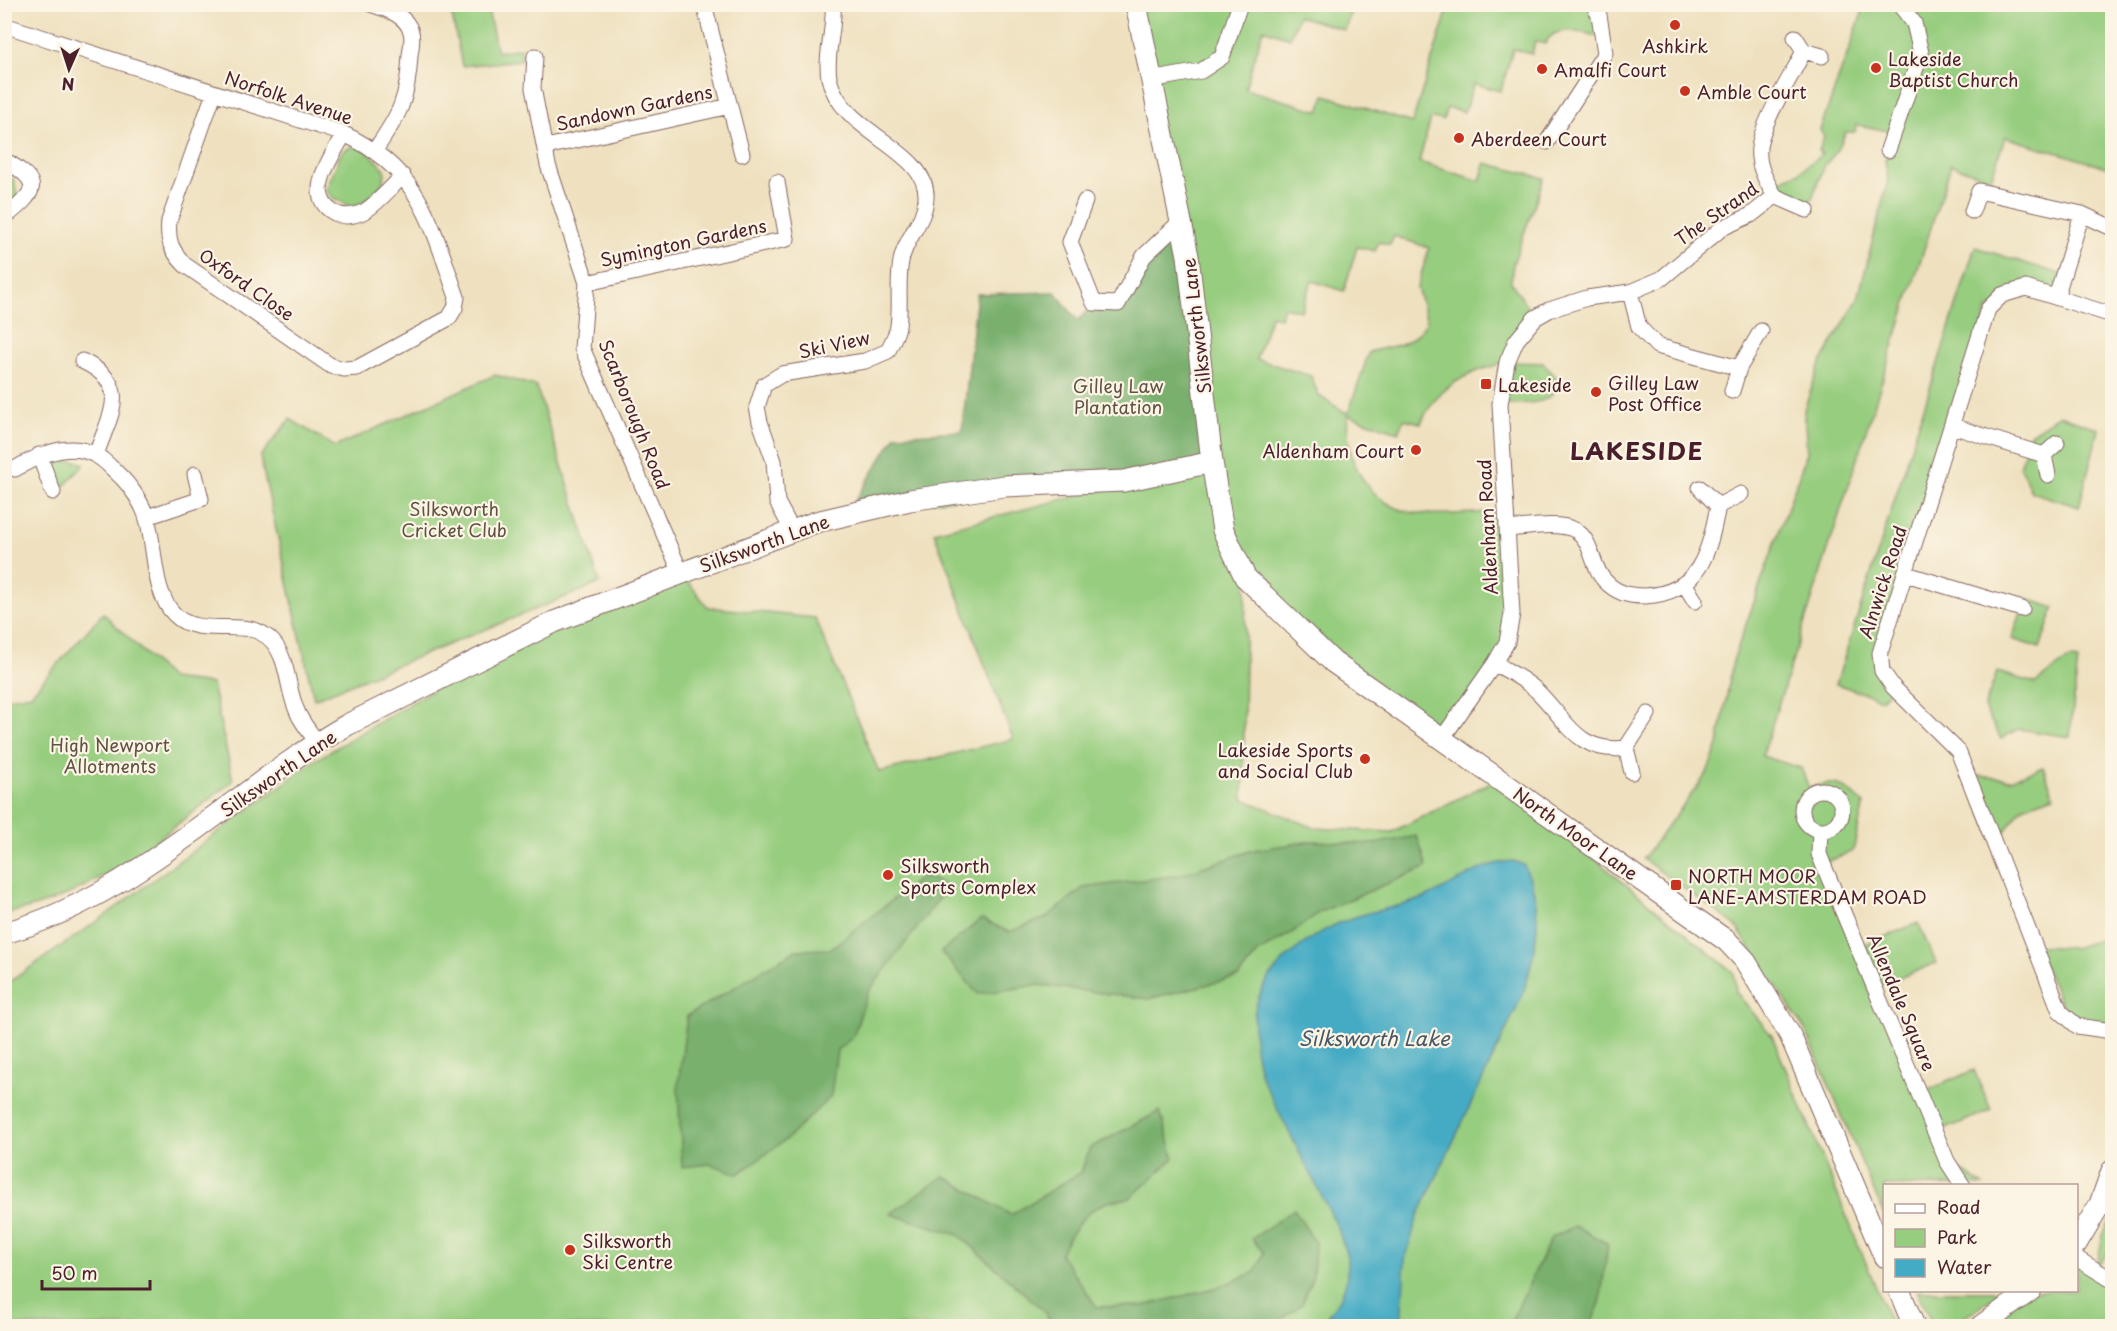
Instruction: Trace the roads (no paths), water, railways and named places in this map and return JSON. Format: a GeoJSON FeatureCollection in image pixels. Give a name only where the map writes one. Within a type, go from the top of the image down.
{"type":"FeatureCollection","features":[{"type":"Feature","properties":{"kind":"street"},"geometry":{"type":"LineString","coordinates":[[370,4],[390,10],[403,20],[411,32],[406,96],[398,117],[375,150]]}},
{"type":"Feature","properties":{"kind":"street"},"geometry":{"type":"LineString","coordinates":[[704,4],[742,154]]}},
{"type":"Feature","properties":{"kind":"street","name":"Ski View"},"geometry":{"type":"LineString","coordinates":[[792,530],[777,502],[774,460],[757,407],[764,385],[782,374],[865,361],[888,351],[898,328],[901,260],[924,215],[926,195],[922,176],[909,160],[849,115],[830,78],[829,56],[835,24],[833,4]]}},
{"type":"Feature","properties":{"kind":"street","name":"Silksworth Lane"},"geometry":{"type":"LineString","coordinates":[[7,934],[60,912],[109,887],[204,825],[316,742],[528,634],[681,573],[792,530],[910,500],[1004,486],[1124,482],[1212,462],[1188,256],[1136,4]]}},
{"type":"Feature","properties":{"kind":"street"},"geometry":{"type":"LineString","coordinates":[[1150,80],[1201,71],[1222,57],[1240,4]]}},
{"type":"Feature","properties":{"kind":"street"},"geometry":{"type":"LineString","coordinates":[[1547,142],[1605,53],[1599,15],[1593,4]]}},
{"type":"Feature","properties":{"kind":"street"},"geometry":{"type":"LineString","coordinates":[[1888,150],[1920,53],[1914,23],[1899,4]]}},
{"type":"Feature","properties":{"kind":"street","name":"Norfolk Avenue"},"geometry":{"type":"LineString","coordinates":[[4,25],[344,134],[375,150],[403,176],[426,209],[457,297],[455,308],[449,318]]}},
{"type":"Feature","properties":{"kind":"street"},"geometry":{"type":"LineString","coordinates":[[1795,37],[1804,51],[1822,56]]}},
{"type":"Feature","properties":{"kind":"street","name":"The Strand"},"geometry":{"type":"LineString","coordinates":[[1549,310],[1587,298],[1630,292],[1661,279],[1722,228],[1751,215],[1775,196],[1760,165],[1759,147],[1763,132],[1804,51]]}},
{"type":"Feature","properties":{"kind":"street","name":"Scarborough Road"},"geometry":{"type":"LineString","coordinates":[[535,56],[533,88],[548,165],[587,283],[582,348],[681,573]]}},
{"type":"Feature","properties":{"kind":"street","name":"Oxford Close"},"geometry":{"type":"LineString","coordinates":[[213,93],[169,221],[167,236],[172,250],[185,265],[331,366],[344,369],[357,368],[449,318]]}},
{"type":"Feature","properties":{"kind":"street","name":"Sandown Gardens"},"geometry":{"type":"LineString","coordinates":[[546,147],[730,106]]}},
{"type":"Feature","properties":{"kind":"street"},"geometry":{"type":"LineString","coordinates":[[344,134],[325,170],[319,187],[321,199],[332,211],[342,216],[352,216],[366,210],[403,176]]}},
{"type":"Feature","properties":{"kind":"street"},"geometry":{"type":"LineString","coordinates":[[4,160],[26,172],[31,186],[28,199],[4,218]]}},
{"type":"Feature","properties":{"kind":"street","name":"Symington Gardens"},"geometry":{"type":"LineString","coordinates":[[587,283],[787,239],[777,182]]}},
{"type":"Feature","properties":{"kind":"street"},"geometry":{"type":"LineString","coordinates":[[1972,211],[1979,190],[2082,214],[2112,228]]}},
{"type":"Feature","properties":{"kind":"street"},"geometry":{"type":"LineString","coordinates":[[1775,196],[1807,210]]}},
{"type":"Feature","properties":{"kind":"street"},"geometry":{"type":"LineString","coordinates":[[1084,201],[1070,242],[1094,303],[1118,304],[1144,256],[1181,221]]}},
{"type":"Feature","properties":{"kind":"street"},"geometry":{"type":"LineString","coordinates":[[2056,297],[2082,214]]}},
{"type":"Feature","properties":{"kind":"street","name":"Alnwick Road"},"geometry":{"type":"LineString","coordinates":[[2112,315],[2026,288],[2002,295],[1988,309],[1880,653],[1881,671],[1893,687],[1958,751],[2060,1011],[2077,1026],[2112,1031]]}},
{"type":"Feature","properties":{"kind":"street"},"geometry":{"type":"LineString","coordinates":[[1630,292],[1639,327],[1657,346],[1739,368]]}},
{"type":"Feature","properties":{"kind":"street","name":"Aldenham Road"},"geometry":{"type":"LineString","coordinates":[[1441,740],[1507,642],[1512,614],[1500,404],[1503,382],[1515,340],[1535,318],[1549,310]]}},
{"type":"Feature","properties":{"kind":"street"},"geometry":{"type":"LineString","coordinates":[[1732,391],[1739,368],[1761,331]]}},
{"type":"Feature","properties":{"kind":"street"},"geometry":{"type":"LineString","coordinates":[[82,361],[97,368],[111,380],[114,392],[112,407],[96,455]]}},
{"type":"Feature","properties":{"kind":"street"},"geometry":{"type":"LineString","coordinates":[[1952,426],[2044,455]]}},
{"type":"Feature","properties":{"kind":"street"},"geometry":{"type":"LineString","coordinates":[[2044,455],[2058,443]]}},
{"type":"Feature","properties":{"kind":"street"},"geometry":{"type":"LineString","coordinates":[[15,469],[39,455],[65,450],[96,455],[127,483],[147,518],[162,595],[175,616],[195,626],[246,628],[263,633],[273,642],[279,652],[297,711],[316,742]]}},
{"type":"Feature","properties":{"kind":"street"},"geometry":{"type":"LineString","coordinates":[[39,455],[53,492]]}},
{"type":"Feature","properties":{"kind":"street"},"geometry":{"type":"LineString","coordinates":[[2044,455],[2048,476]]}},
{"type":"Feature","properties":{"kind":"street","name":"North Moor Lane"},"geometry":{"type":"LineString","coordinates":[[1212,462],[1223,530],[1245,577],[1333,662],[1718,934],[1744,959],[1790,1035],[1883,1254]]}},
{"type":"Feature","properties":{"kind":"street"},"geometry":{"type":"LineString","coordinates":[[147,518],[201,499],[195,474]]}},
{"type":"Feature","properties":{"kind":"street"},"geometry":{"type":"LineString","coordinates":[[1700,489],[1718,506]]}},
{"type":"Feature","properties":{"kind":"street"},"geometry":{"type":"LineString","coordinates":[[1507,529],[1561,526],[1574,530],[1586,543],[1602,578],[1621,593],[1649,596],[1664,593],[1692,578],[1706,556],[1718,506],[1741,494]]}},
{"type":"Feature","properties":{"kind":"street"},"geometry":{"type":"LineString","coordinates":[[1906,574],[2022,609]]}},
{"type":"Feature","properties":{"kind":"street"},"geometry":{"type":"LineString","coordinates":[[1684,584],[1695,601]]}},
{"type":"Feature","properties":{"kind":"street"},"geometry":{"type":"LineString","coordinates":[[1495,663],[1535,689],[1572,732],[1582,740],[1610,750],[1626,748]]}},
{"type":"Feature","properties":{"kind":"street"},"geometry":{"type":"LineString","coordinates":[[1632,772],[1626,748],[1648,714]]}},
{"type":"Feature","properties":{"kind":"street","name":"Allendale Square"},"geometry":{"type":"LineString","coordinates":[[1820,830],[1819,854],[1823,864],[1947,1161],[1962,1184]]}},
{"type":"Feature","properties":{"kind":"street"},"geometry":{"type":"LineString","coordinates":[[2078,1241],[2100,1204],[2112,1171]]}},
{"type":"Feature","properties":{"kind":"street"},"geometry":{"type":"LineString","coordinates":[[2078,1259],[2112,1280]]}},
{"type":"Feature","properties":{"kind":"street"},"geometry":{"type":"LineString","coordinates":[[1900,1292],[1914,1326]]}},
{"type":"Feature","properties":{"kind":"street"},"geometry":{"type":"LineString","coordinates":[[1981,1326],[2028,1292]]}},
{"type":"Feature","properties":{"kind":"water","name":"Silksworth Lake"},"geometry":{"type":"Polygon","coordinates":[[[1513,861],[1524,865],[1535,897],[1537,929],[1532,961],[1523,994],[1418,1216],[1405,1260],[1401,1326],[1320,1326],[1341,1298],[1347,1278],[1347,1257],[1338,1228],[1262,1079],[1254,1040],[1257,1002],[1263,988],[1283,961],[1296,949],[1325,930],[1355,917],[1421,899],[1488,866],[1513,861]]]}},
{"type":"Feature","properties":{"kind":"place","name":"Ashkirk"},"geometry":{"type":"Point","coordinates":[1675,25]}},
{"type":"Feature","properties":{"kind":"place","name":"Lakeside Baptist Church"},"geometry":{"type":"Point","coordinates":[1876,68]}},
{"type":"Feature","properties":{"kind":"place","name":"Amalfi Court"},"geometry":{"type":"Point","coordinates":[1542,69]}},
{"type":"Feature","properties":{"kind":"place","name":"Amble Court"},"geometry":{"type":"Point","coordinates":[1685,91]}},
{"type":"Feature","properties":{"kind":"place","name":"Aberdeen Court"},"geometry":{"type":"Point","coordinates":[1459,138]}},
{"type":"Feature","properties":{"kind":"place","name":"Lakeside"},"geometry":{"type":"Point","coordinates":[1486,384]}},
{"type":"Feature","properties":{"kind":"place","name":"Gilley Law Post Office"},"geometry":{"type":"Point","coordinates":[1596,392]}},
{"type":"Feature","properties":{"kind":"place","name":"Aldenham Court"},"geometry":{"type":"Point","coordinates":[1416,450]}},
{"type":"Feature","properties":{"kind":"place","name":"Lakeside Sports and Social Club"},"geometry":{"type":"Point","coordinates":[1365,759]}},
{"type":"Feature","properties":{"kind":"place","name":"Silksworth Sports Complex"},"geometry":{"type":"Point","coordinates":[888,875]}},
{"type":"Feature","properties":{"kind":"place","name":"NORTH MOOR LANE-AMSTERDAM ROAD"},"geometry":{"type":"Point","coordinates":[1676,885]}},
{"type":"Feature","properties":{"kind":"place","name":"Silksworth Ski Centre"},"geometry":{"type":"Point","coordinates":[570,1250]}},
{"type":"Feature","properties":{"kind":"district","name":"LAKESIDE"},"geometry":{"type":"Point","coordinates":[1637,450]}},
{"type":"Feature","properties":{"kind":"park label","name":"Gilley Law Plantation"},"geometry":{"type":"Point","coordinates":[1118,395]}},
{"type":"Feature","properties":{"kind":"park label","name":"Silksworth Cricket Club"},"geometry":{"type":"Point","coordinates":[454,518]}},
{"type":"Feature","properties":{"kind":"park label","name":"High Newport Allotments"},"geometry":{"type":"Point","coordinates":[110,754]}}]}
